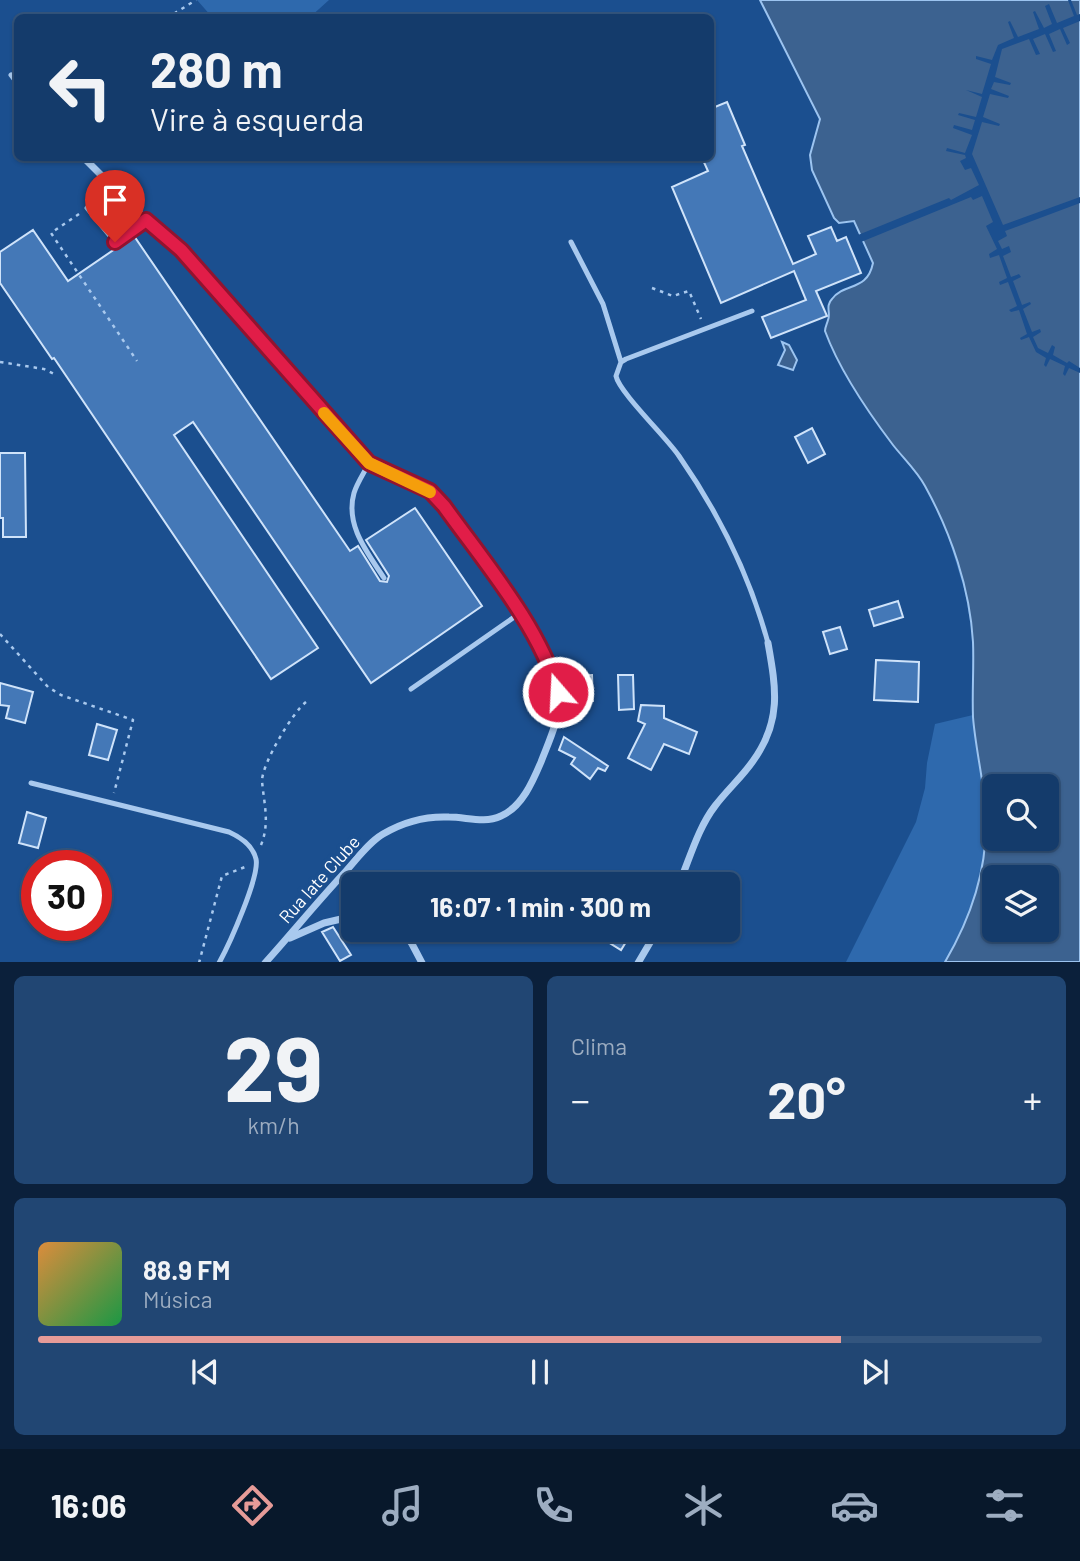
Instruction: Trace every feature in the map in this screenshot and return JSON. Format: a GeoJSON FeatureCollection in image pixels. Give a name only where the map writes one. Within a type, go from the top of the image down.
{"type":"FeatureCollection","features":[{"type":"Feature","properties":{"kind":"street","name":"Rua Iate Clube"},"geometry":{"type":"LineString","coordinates":[[87,161],[146,220],[181,250],[369,463],[430,491],[444,506],[520,613],[545,654],[558,692],[555,723],[540,765],[515,807],[503,816],[492,819],[431,818],[412,821],[381,835],[265,962]]}},
{"type":"Feature","properties":{"kind":"street"},"geometry":{"type":"LineString","coordinates":[[684,872],[714,807],[754,761],[766,738],[773,718],[776,696],[768,643]]}},
{"type":"Feature","properties":{"kind":"street"},"geometry":{"type":"LineString","coordinates":[[286,940],[324,923],[341,919]]}},
{"type":"Feature","properties":{"kind":"street"},"geometry":{"type":"LineString","coordinates":[[411,942],[422,962]]}},
{"type":"Feature","properties":{"kind":"street"},"geometry":{"type":"LineString","coordinates":[[638,962],[650,942]]}},
{"type":"Feature","properties":{"kind":"lane"},"geometry":{"type":"LineString","coordinates":[[11,75],[14,79]]}},
{"type":"Feature","properties":{"kind":"lane"},"geometry":{"type":"LineString","coordinates":[[114,187],[87,208],[115,242],[146,220]]}},
{"type":"Feature","properties":{"kind":"lane"},"geometry":{"type":"LineString","coordinates":[[570,242],[603,304],[621,362]]}},
{"type":"Feature","properties":{"kind":"lane"},"geometry":{"type":"LineString","coordinates":[[752,311],[621,362],[616,371],[617,382],[678,453],[712,510],[756,601],[768,643]]}},
{"type":"Feature","properties":{"kind":"lane"},"geometry":{"type":"LineString","coordinates":[[369,463],[354,492],[351,519],[361,542],[384,578]]}},
{"type":"Feature","properties":{"kind":"lane"},"geometry":{"type":"LineString","coordinates":[[411,690],[520,613]]}},
{"type":"Feature","properties":{"kind":"lane"},"geometry":{"type":"LineString","coordinates":[[31,783],[229,832],[250,847],[256,859],[255,870],[237,926],[219,962]]}},
{"type":"Feature","properties":{"kind":"path"},"geometry":{"type":"LineString","coordinates":[[173,14],[196,0]]}},
{"type":"Feature","properties":{"kind":"path"},"geometry":{"type":"LineString","coordinates":[[87,208],[51,233],[137,361]]}},
{"type":"Feature","properties":{"kind":"path"},"geometry":{"type":"LineString","coordinates":[[652,288],[673,296],[689,291],[705,331]]}},
{"type":"Feature","properties":{"kind":"path"},"geometry":{"type":"LineString","coordinates":[[0,362],[44,369],[54,374]]}},
{"type":"Feature","properties":{"kind":"path"},"geometry":{"type":"LineString","coordinates":[[0,634],[48,687],[61,695],[133,720],[111,803]]}},
{"type":"Feature","properties":{"kind":"path"},"geometry":{"type":"LineString","coordinates":[[199,962],[222,876],[235,873],[256,859],[265,837],[267,822],[263,771],[293,716],[306,702]]}},
{"type":"Feature","properties":{"kind":"shaded area"},"geometry":{"type":"Polygon","coordinates":[[[197,0],[329,0],[313,14],[209,14],[197,0]]]}},
{"type":"Feature","properties":{"kind":"shaded area"},"geometry":{"type":"Polygon","coordinates":[[[760,0],[807,0],[954,464],[993,774],[982,774],[982,851],[993,851],[993,865],[982,865],[982,942],[992,942],[992,962],[846,962],[916,822],[925,788],[935,724],[973,715],[973,639],[965,592],[944,523],[924,484],[893,445],[858,392],[825,331],[830,302],[843,290],[861,283],[873,263],[854,221],[839,223],[834,218],[812,170],[810,155],[820,119],[760,0]]]}},
{"type":"Feature","properties":{"kind":"shaded area"},"geometry":{"type":"Polygon","coordinates":[[[760,0],[1080,0],[1080,962],[945,962],[973,903],[982,866],[982,942],[1059,942],[1059,865],[982,865],[984,851],[1059,851],[1059,774],[982,774],[982,782],[973,717],[971,622],[958,562],[925,486],[883,432],[855,390],[825,331],[830,302],[843,290],[861,283],[873,263],[854,221],[839,223],[834,218],[812,170],[810,155],[820,119],[760,0]]]}},
{"type":"Feature","properties":{"kind":"shaded area"},"geometry":{"type":"Polygon","coordinates":[[[782,342],[789,345],[797,360],[793,370],[778,365],[785,350],[782,342]]]}},
{"type":"Feature","properties":{"kind":"pier"},"geometry":{"type":"Polygon","coordinates":[[[1068,0],[1071,0],[1077,15],[1080,14],[1080,21],[1063,28],[1070,43],[1067,45],[1060,29],[1049,34],[1056,51],[1053,52],[1045,34],[1033,39],[1040,54],[1036,55],[1029,39],[1002,49],[995,77],[1011,83],[994,82],[991,89],[1009,96],[990,94],[983,117],[1000,124],[982,122],[972,154],[1003,225],[1080,197],[1080,203],[1005,231],[1007,236],[998,241],[1002,249],[1009,246],[1011,252],[1003,256],[1011,277],[1019,274],[1021,277],[1013,281],[1022,305],[1031,304],[1023,309],[1032,332],[1040,329],[1041,332],[1033,337],[1038,348],[1048,353],[1052,345],[1055,347],[1053,355],[1080,368],[1080,373],[1069,368],[1065,376],[1065,366],[1050,359],[1046,367],[1046,358],[1036,352],[1029,337],[1020,338],[1027,334],[1019,310],[1009,310],[1017,306],[1008,282],[1000,285],[999,282],[1007,278],[999,255],[990,258],[989,254],[997,249],[986,226],[993,222],[982,196],[973,200],[971,197],[861,242],[858,235],[949,198],[951,200],[979,185],[971,168],[965,170],[960,161],[966,158],[965,155],[946,151],[947,148],[965,153],[972,135],[953,128],[954,125],[972,130],[975,120],[958,115],[976,117],[982,97],[966,90],[982,94],[991,64],[976,59],[976,56],[992,60],[998,45],[1014,38],[1008,22],[1010,21],[1018,37],[1039,29],[1033,12],[1035,11],[1044,28],[1052,24],[1045,6],[1049,4],[1057,23],[1074,16],[1068,0]]]}},
{"type":"Feature","properties":{"kind":"building"},"geometry":{"type":"Polygon","coordinates":[[[727,102],[745,145],[742,146],[793,264],[816,254],[808,236],[831,227],[837,241],[846,237],[861,273],[816,291],[827,316],[771,338],[762,317],[806,300],[794,271],[721,303],[672,187],[708,171],[703,161],[714,161],[714,107],[727,102]]]}},
{"type":"Feature","properties":{"kind":"building"},"geometry":{"type":"Polygon","coordinates":[[[33,230],[68,281],[134,236],[350,551],[358,546],[380,581],[387,582],[389,576],[366,540],[415,508],[482,606],[371,683],[193,422],[174,435],[318,648],[271,679],[54,358],[52,359],[0,283],[0,252],[33,230]]]}},
{"type":"Feature","properties":{"kind":"building"},"geometry":{"type":"Polygon","coordinates":[[[812,428],[825,454],[808,463],[795,437],[812,428]]]}},
{"type":"Feature","properties":{"kind":"building"},"geometry":{"type":"Polygon","coordinates":[[[0,453],[25,453],[26,537],[3,537],[3,518],[0,518],[0,453]]]}},
{"type":"Feature","properties":{"kind":"building"},"geometry":{"type":"Polygon","coordinates":[[[898,601],[903,617],[874,626],[869,610],[898,601]]]}},
{"type":"Feature","properties":{"kind":"building"},"geometry":{"type":"Polygon","coordinates":[[[840,627],[847,649],[830,654],[823,632],[840,627]]]}},
{"type":"Feature","properties":{"kind":"building"},"geometry":{"type":"Polygon","coordinates":[[[876,660],[919,662],[918,702],[874,700],[876,660]]]}},
{"type":"Feature","properties":{"kind":"building"},"geometry":{"type":"Polygon","coordinates":[[[592,675],[593,701],[570,702],[569,676],[592,675]]]}},
{"type":"Feature","properties":{"kind":"building"},"geometry":{"type":"Polygon","coordinates":[[[618,675],[633,675],[634,709],[619,710],[618,675]]]}},
{"type":"Feature","properties":{"kind":"building"},"geometry":{"type":"Polygon","coordinates":[[[0,683],[33,692],[25,723],[6,718],[9,706],[0,705],[0,683]]]}},
{"type":"Feature","properties":{"kind":"building"},"geometry":{"type":"Polygon","coordinates":[[[641,705],[664,706],[664,718],[697,732],[689,754],[664,744],[651,770],[628,758],[645,724],[638,721],[641,705]]]}},
{"type":"Feature","properties":{"kind":"building"},"geometry":{"type":"Polygon","coordinates":[[[97,724],[117,730],[108,760],[89,755],[97,724]]]}},
{"type":"Feature","properties":{"kind":"building"},"geometry":{"type":"Polygon","coordinates":[[[564,737],[608,766],[605,771],[598,768],[590,779],[571,764],[575,758],[559,750],[564,737]]]}},
{"type":"Feature","properties":{"kind":"building"},"geometry":{"type":"Polygon","coordinates":[[[27,812],[46,818],[38,848],[19,843],[27,812]]]}},
{"type":"Feature","properties":{"kind":"building"},"geometry":{"type":"Polygon","coordinates":[[[333,927],[351,955],[340,961],[322,932],[333,927]]]}},
{"type":"Feature","properties":{"kind":"building"},"geometry":{"type":"Polygon","coordinates":[[[608,942],[626,942],[621,950],[608,942]]]}},
{"type":"Feature","properties":{"kind":"slow traffic"},"geometry":{"type":"LineString","coordinates":[[324,413],[369,463],[430,492]]}},
{"type":"Feature","properties":{"kind":"route"},"geometry":{"type":"LineString","coordinates":[[115,242],[146,220],[181,250],[369,463],[430,491],[444,506],[520,613],[545,654],[558,692]]}}]}
